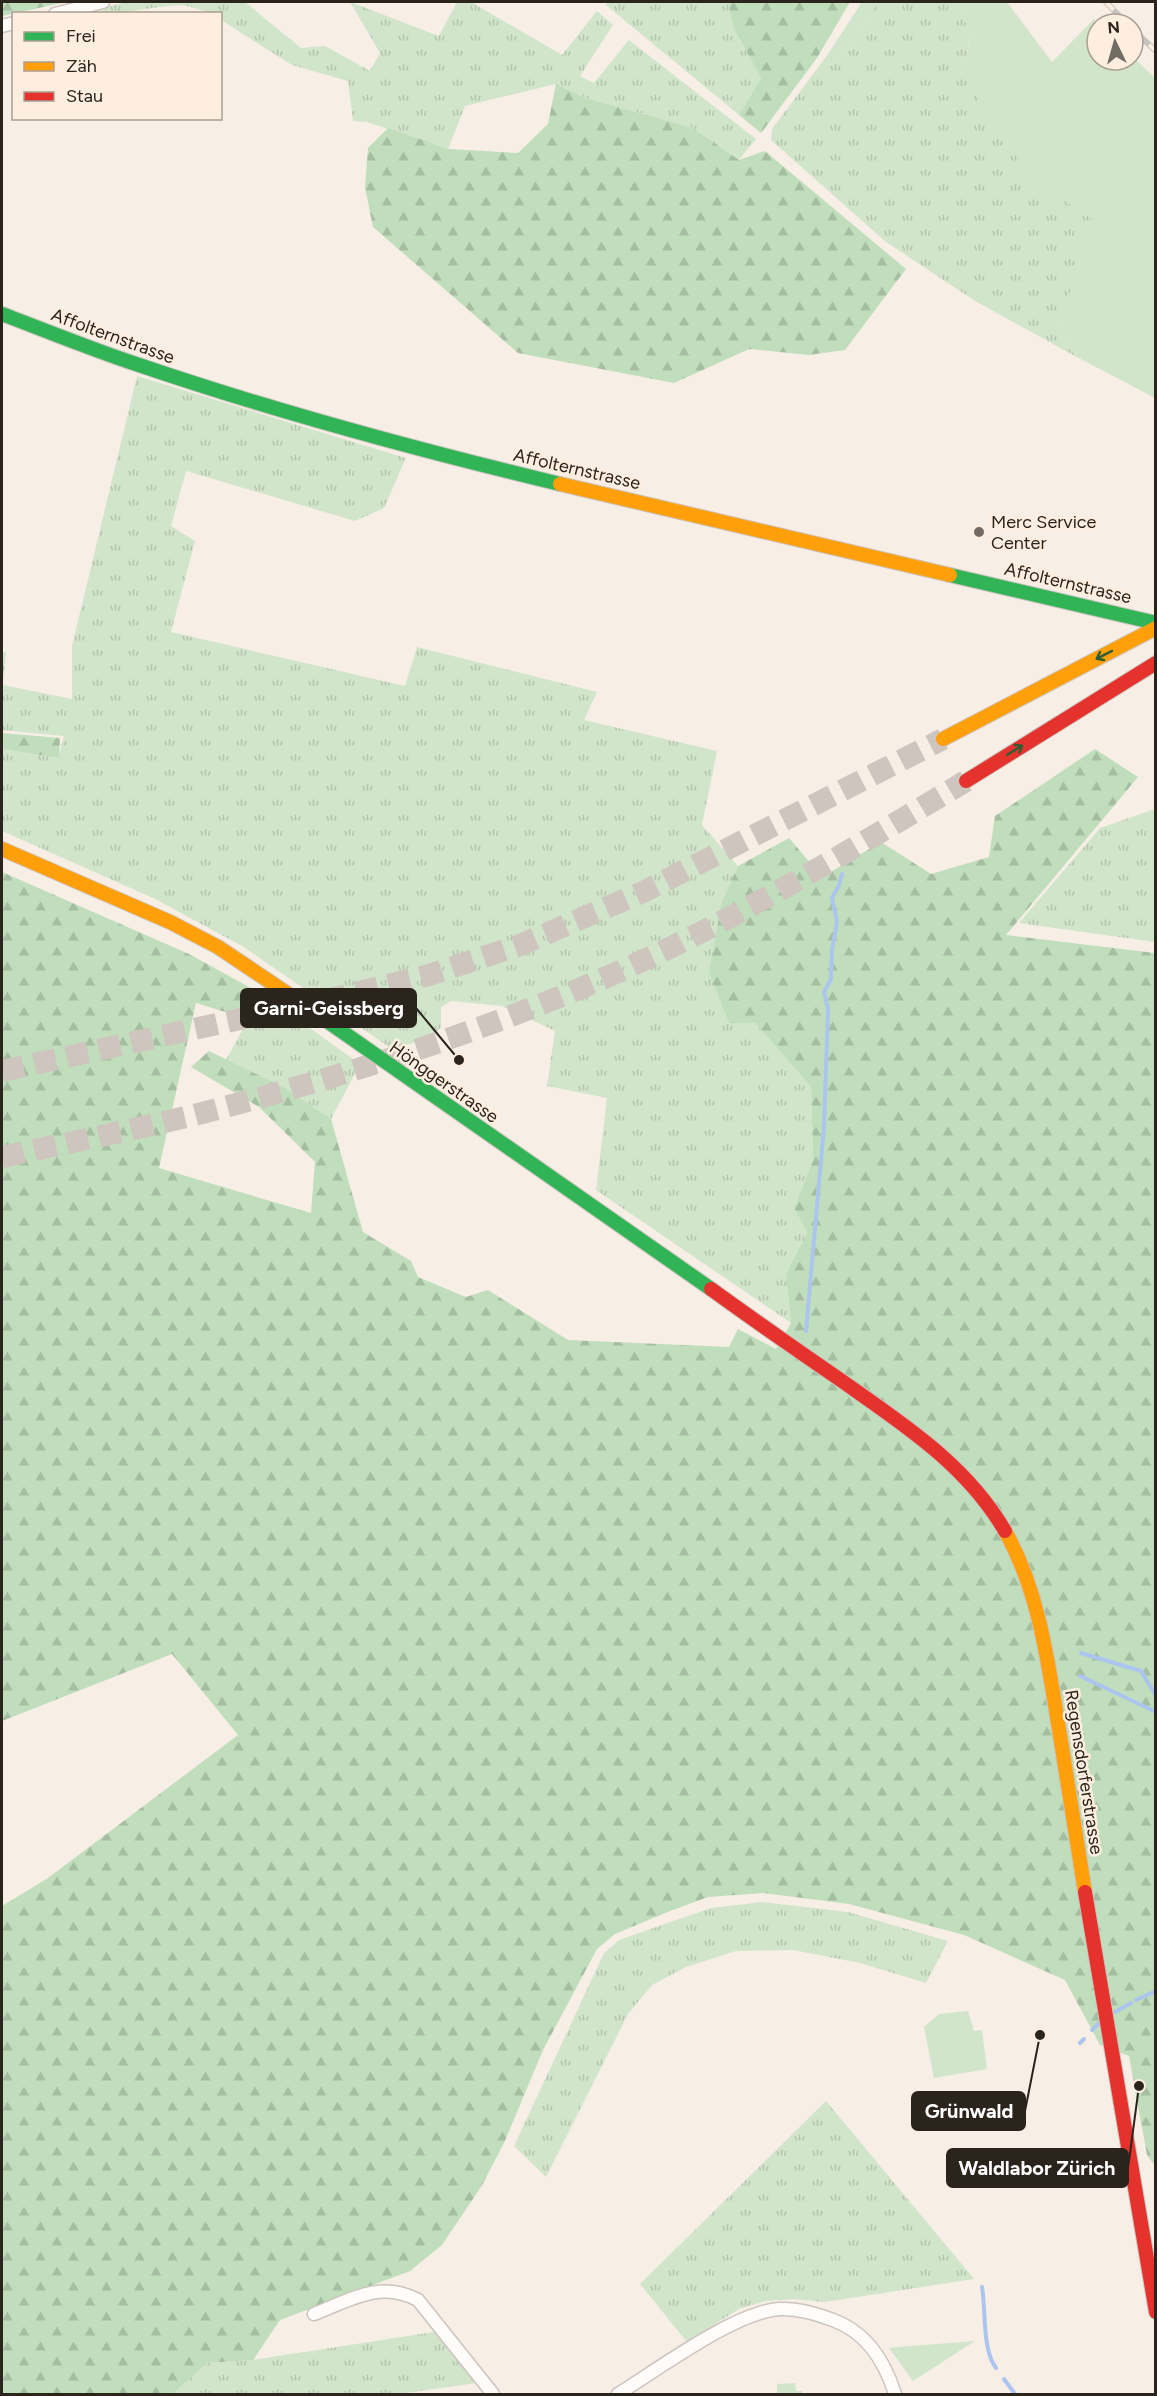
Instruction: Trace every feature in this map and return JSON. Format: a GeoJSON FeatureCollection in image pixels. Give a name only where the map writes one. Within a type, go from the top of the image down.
{"type":"FeatureCollection","features":[{"type":"Feature","properties":{"kind":"main road","name":"Affolternstrasse"},"geometry":{"type":"LineString","coordinates":[[2,314],[136,365],[310,420],[463,461],[1155,622]]}},
{"type":"Feature","properties":{"kind":"main road"},"geometry":{"type":"LineString","coordinates":[[943,739],[1155,628]]}},
{"type":"Feature","properties":{"kind":"main road"},"geometry":{"type":"LineString","coordinates":[[966,781],[1155,663]]}},
{"type":"Feature","properties":{"kind":"main road","name":"Hönggerstrasse"},"geometry":{"type":"LineString","coordinates":[[2,849],[170,922],[218,947],[786,1341]]}},
{"type":"Feature","properties":{"kind":"main road","name":"Regensdorferstrasse"},"geometry":{"type":"LineString","coordinates":[[786,1341],[915,1433],[958,1470],[997,1518],[1017,1553],[1031,1590],[1052,1685],[1155,2312]]}},
{"type":"Feature","properties":{"kind":"street"},"geometry":{"type":"LineString","coordinates":[[63,12],[103,2]]}},
{"type":"Feature","properties":{"kind":"street"},"geometry":{"type":"LineString","coordinates":[[314,2314],[370,2292],[389,2290],[403,2292],[417,2300],[493,2394]]}},
{"type":"Feature","properties":{"kind":"street"},"geometry":{"type":"LineString","coordinates":[[618,2394],[744,2318],[778,2309],[807,2312],[843,2323],[878,2354],[895,2394]]}},
{"type":"Feature","properties":{"kind":"green space"},"geometry":{"type":"Polygon","coordinates":[[[2,2],[66,2],[12,12],[2,16],[2,2]]]}},
{"type":"Feature","properties":{"kind":"green space"},"geometry":{"type":"Polygon","coordinates":[[[126,2],[245,2],[301,48],[325,46],[370,71],[380,53],[350,2],[439,36],[457,2],[471,2],[562,55],[597,11],[613,25],[580,76],[594,83],[629,40],[756,139],[739,160],[693,128],[583,97],[556,84],[465,106],[448,149],[367,122],[353,121],[348,81],[292,65],[222,21],[222,12],[209,12],[179,5],[101,12],[107,7],[126,2]]]}},
{"type":"Feature","properties":{"kind":"green space"},"geometry":{"type":"Polygon","coordinates":[[[607,2],[728,2],[733,27],[761,78],[739,115],[606,5],[607,2]]]}},
{"type":"Feature","properties":{"kind":"green space"},"geometry":{"type":"Polygon","coordinates":[[[728,2],[850,2],[817,58],[761,133],[739,115],[761,78],[733,27],[728,2]]]}},
{"type":"Feature","properties":{"kind":"green space"},"geometry":{"type":"Polygon","coordinates":[[[862,2],[877,2],[839,60],[828,54],[862,2]]]}},
{"type":"Feature","properties":{"kind":"green space"},"geometry":{"type":"Polygon","coordinates":[[[877,2],[959,2],[970,36],[966,62],[1092,218],[1061,323],[1075,356],[975,301],[886,242],[771,140],[772,129],[828,54],[839,60],[877,2]]]}},
{"type":"Feature","properties":{"kind":"green space"},"geometry":{"type":"Polygon","coordinates":[[[959,2],[1007,2],[1052,62],[1085,28],[1085,72],[1145,72],[1145,68],[1155,78],[1155,398],[1075,356],[1061,323],[1091,218],[1035,182],[980,108],[966,62],[970,36],[959,2]]]}},
{"type":"Feature","properties":{"kind":"green space"},"geometry":{"type":"Polygon","coordinates":[[[556,84],[583,97],[693,128],[739,160],[765,151],[906,269],[845,350],[809,355],[749,349],[674,383],[518,353],[373,227],[365,187],[368,148],[388,128],[448,149],[518,153],[548,124],[556,84]]]}},
{"type":"Feature","properties":{"kind":"green space"},"geometry":{"type":"Polygon","coordinates":[[[137,376],[406,458],[384,508],[355,521],[186,471],[171,526],[195,541],[171,632],[405,686],[417,647],[597,692],[584,720],[717,751],[702,825],[738,866],[722,901],[755,1023],[811,1087],[813,1160],[794,1208],[807,1231],[786,1274],[791,1323],[596,1190],[607,1098],[547,1086],[555,1031],[502,1006],[451,1001],[441,1007],[441,1027],[431,1038],[392,1049],[242,946],[153,898],[2,831],[2,749],[58,758],[64,736],[2,730],[2,652],[6,652],[3,685],[72,699],[72,646],[137,376]]]}},
{"type":"Feature","properties":{"kind":"green space"},"geometry":{"type":"Polygon","coordinates":[[[2,733],[60,738],[59,758],[2,749],[2,733]]]}},
{"type":"Feature","properties":{"kind":"green space"},"geometry":{"type":"Polygon","coordinates":[[[1095,749],[1138,777],[1006,935],[1155,953],[1155,2166],[1147,2155],[1129,2056],[1100,2045],[1065,1980],[964,1935],[849,1904],[763,1893],[708,1897],[615,1934],[597,1949],[543,2050],[504,2143],[481,2187],[442,2245],[410,2271],[280,2320],[253,2360],[207,2363],[173,2394],[2,2394],[2,1906],[48,1878],[238,1735],[172,1654],[2,1721],[2,872],[189,954],[262,994],[248,1019],[196,1003],[159,1168],[311,1213],[315,1162],[259,1107],[191,1067],[209,1051],[287,1089],[331,1119],[363,1232],[411,1261],[418,1277],[466,1297],[488,1290],[568,1340],[729,1347],[738,1329],[776,1349],[791,1323],[786,1274],[807,1232],[794,1208],[813,1160],[811,1087],[755,1023],[729,1023],[709,972],[722,901],[738,866],[789,838],[822,877],[881,842],[931,874],[989,857],[995,816],[1095,749]]]}},
{"type":"Feature","properties":{"kind":"green space"},"geometry":{"type":"Polygon","coordinates":[[[1155,809],[1155,942],[1019,923],[1100,828],[1155,809]]]}},
{"type":"Feature","properties":{"kind":"green space"},"geometry":{"type":"Polygon","coordinates":[[[262,994],[360,1064],[331,1119],[287,1089],[226,1060],[262,994]]]}},
{"type":"Feature","properties":{"kind":"green space"},"geometry":{"type":"Polygon","coordinates":[[[762,1902],[848,1912],[948,1941],[926,1983],[860,1963],[793,1950],[736,1951],[686,1967],[652,1985],[628,2014],[546,2177],[514,2146],[604,1953],[619,1940],[711,1908],[762,1902]]]}},
{"type":"Feature","properties":{"kind":"green space"},"geometry":{"type":"Polygon","coordinates":[[[968,2011],[974,2031],[982,2030],[987,2069],[934,2078],[924,2027],[939,2014],[968,2011]]]}},
{"type":"Feature","properties":{"kind":"green space"},"geometry":{"type":"Polygon","coordinates":[[[826,2101],[974,2279],[825,2302],[793,2299],[766,2301],[739,2309],[687,2342],[640,2284],[826,2101]]]}},
{"type":"Feature","properties":{"kind":"green space"},"geometry":{"type":"Polygon","coordinates":[[[434,2332],[477,2383],[398,2394],[173,2394],[207,2363],[253,2360],[434,2332]]]}},
{"type":"Feature","properties":{"kind":"green space"},"geometry":{"type":"Polygon","coordinates":[[[975,2341],[913,2381],[889,2348],[899,2347],[975,2341]]]}},
{"type":"Feature","properties":{"kind":"green space"},"geometry":{"type":"Polygon","coordinates":[[[795,2383],[796,2391],[802,2391],[802,2394],[777,2394],[777,2384],[795,2383]]]}},
{"type":"Feature","properties":{"kind":"waterway"},"geometry":{"type":"LineString","coordinates":[[806,1331],[824,1126],[828,1009],[824,992],[831,979],[832,950],[837,922],[832,898],[842,874]]}},
{"type":"Feature","properties":{"kind":"waterway"},"geometry":{"type":"LineString","coordinates":[[1081,1653],[1141,1671],[1156,1696]]}},
{"type":"Feature","properties":{"kind":"waterway"},"geometry":{"type":"LineString","coordinates":[[1080,1676],[1156,1712]]}},
{"type":"Feature","properties":{"kind":"waterway"},"geometry":{"type":"LineString","coordinates":[[1136,2000],[1156,1991]]}},
{"type":"Feature","properties":{"kind":"waterway"},"geometry":{"type":"LineString","coordinates":[[1115,2012],[1131,2003]]}},
{"type":"Feature","properties":{"kind":"waterway"},"geometry":{"type":"LineString","coordinates":[[1092,2030],[1099,2023]]}},
{"type":"Feature","properties":{"kind":"waterway"},"geometry":{"type":"LineString","coordinates":[[1080,2043],[1084,2039]]}},
{"type":"Feature","properties":{"kind":"waterway"},"geometry":{"type":"LineString","coordinates":[[982,2287],[986,2341],[996,2368]]}},
{"type":"Feature","properties":{"kind":"waterway"},"geometry":{"type":"LineString","coordinates":[[1004,2379],[1015,2394]]}},
{"type":"Feature","properties":{"kind":"tunnel"},"geometry":{"type":"LineString","coordinates":[[2,1071],[327,1000],[429,975],[520,945],[645,891],[943,739]]}},
{"type":"Feature","properties":{"kind":"tunnel"},"geometry":{"type":"LineString","coordinates":[[2,1157],[130,1130],[255,1099],[402,1055],[498,1021],[642,961],[736,914],[966,781]]}},
{"type":"Feature","properties":{"kind":"railway"},"geometry":{"type":"LineString","coordinates":[[1106,2],[1116,12]]}},
{"type":"Feature","properties":{"kind":"railway"},"geometry":{"type":"LineString","coordinates":[[1145,41],[1156,51]]}},
{"type":"Feature","properties":{"kind":"traffic: fast"},"geometry":{"type":"LineString","coordinates":[[2,314],[87,347],[243,399],[401,444],[560,484]]}},
{"type":"Feature","properties":{"kind":"traffic: fast"},"geometry":{"type":"LineString","coordinates":[[950,575],[1156,623]]}},
{"type":"Feature","properties":{"kind":"traffic: fast"},"geometry":{"type":"LineString","coordinates":[[294,998],[711,1289]]}},
{"type":"Feature","properties":{"kind":"traffic: slow"},"geometry":{"type":"LineString","coordinates":[[560,484],[950,575]]}},
{"type":"Feature","properties":{"kind":"traffic: slow"},"geometry":{"type":"LineString","coordinates":[[943,739],[1156,628]]}},
{"type":"Feature","properties":{"kind":"traffic: slow"},"geometry":{"type":"LineString","coordinates":[[2,849],[170,922],[218,947],[294,998]]}},
{"type":"Feature","properties":{"kind":"traffic: slow"},"geometry":{"type":"LineString","coordinates":[[1005,1531],[1017,1554],[1041,1627],[1085,1892]]}},
{"type":"Feature","properties":{"kind":"traffic: jam"},"geometry":{"type":"LineString","coordinates":[[966,781],[1156,663]]}},
{"type":"Feature","properties":{"kind":"traffic: jam"},"geometry":{"type":"LineString","coordinates":[[711,1289],[888,1413],[932,1447],[972,1486],[990,1507],[1005,1531]]}},
{"type":"Feature","properties":{"kind":"traffic: jam"},"geometry":{"type":"LineString","coordinates":[[1085,1892],[1156,2312]]}},
{"type":"Feature","properties":{"kind":"place","name":"Merc Service Center"},"geometry":{"type":"Point","coordinates":[979,532]}},
{"type":"Feature","properties":{"kind":"place","name":"Garni-Geissberg"},"geometry":{"type":"Point","coordinates":[459,1060]}},
{"type":"Feature","properties":{"kind":"place","name":"Grünwald"},"geometry":{"type":"Point","coordinates":[1040,2035]}},
{"type":"Feature","properties":{"kind":"place","name":"Waldlabor Zürich"},"geometry":{"type":"Point","coordinates":[1139,2086]}}]}
